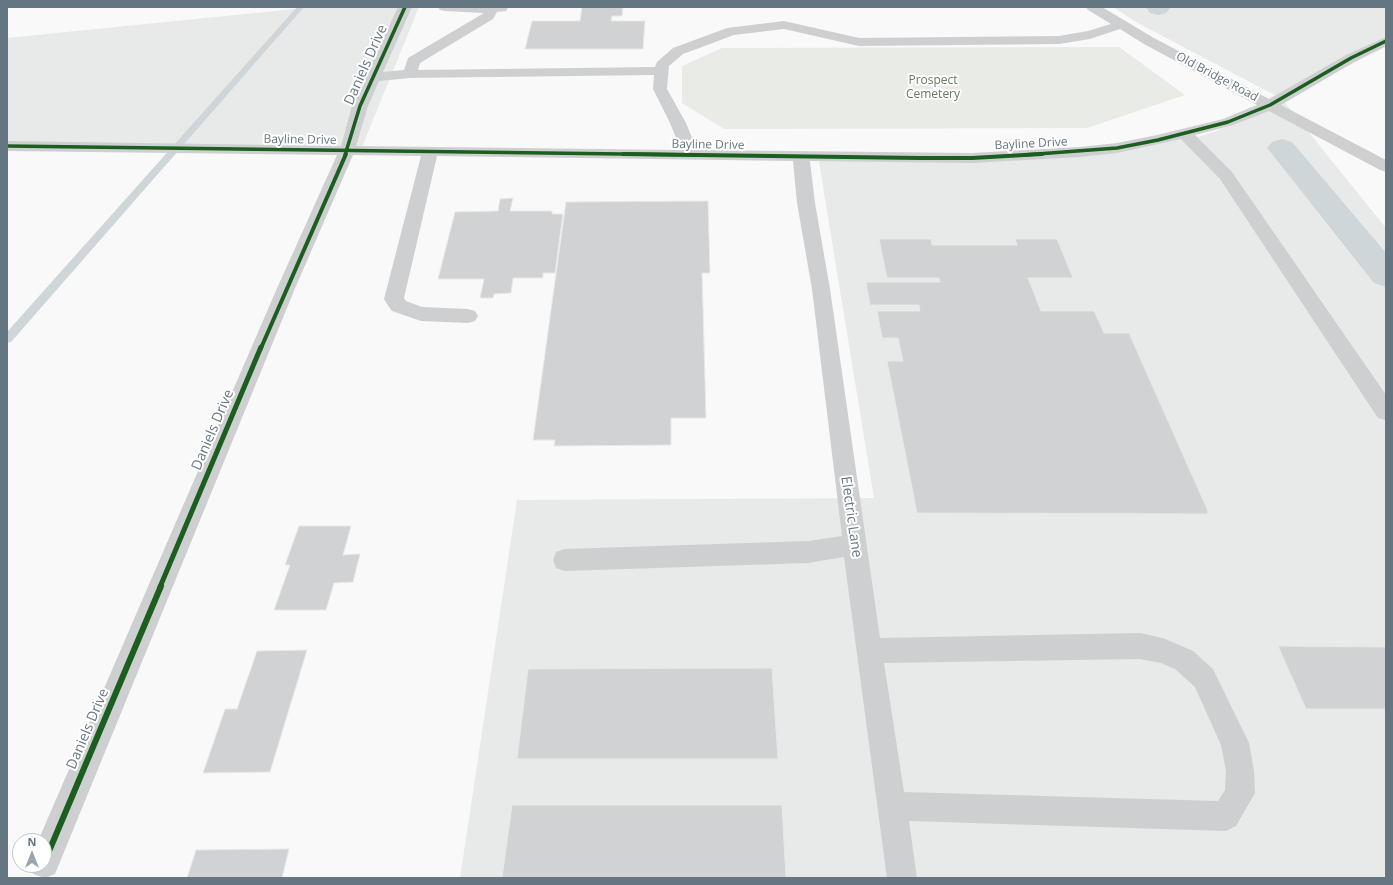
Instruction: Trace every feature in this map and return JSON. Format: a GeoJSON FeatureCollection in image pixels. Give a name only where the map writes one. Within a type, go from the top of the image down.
{"type":"FeatureCollection","features":[{"type":"Feature","properties":{"kind":"street","name":"Daniels Drive"},"geometry":{"type":"LineString","coordinates":[[52,845],[287,286],[347,151],[360,106],[405,7]]}},
{"type":"Feature","properties":{"kind":"street"},"geometry":{"type":"LineString","coordinates":[[412,67],[406,41],[418,7]]}},
{"type":"Feature","properties":{"kind":"street"},"geometry":{"type":"LineString","coordinates":[[445,7],[500,8]]}},
{"type":"Feature","properties":{"kind":"street","name":"Old Bridge Road"},"geometry":{"type":"LineString","coordinates":[[1093,7],[1120,25],[1386,167]]}},
{"type":"Feature","properties":{"kind":"street"},"geometry":{"type":"LineString","coordinates":[[412,67],[500,8]]}},
{"type":"Feature","properties":{"kind":"street"},"geometry":{"type":"LineString","coordinates":[[691,155],[678,123],[660,89],[662,66],[678,50],[732,31],[784,25],[859,42],[949,42],[1059,40],[1090,35],[1120,25]]}},
{"type":"Feature","properties":{"kind":"street","name":"Bayline Drive"},"geometry":{"type":"LineString","coordinates":[[7,146],[972,158],[1065,153],[1117,148],[1185,134],[1228,122],[1270,104],[1351,58],[1386,41]]}},
{"type":"Feature","properties":{"kind":"street"},"geometry":{"type":"LineString","coordinates":[[373,78],[412,67],[662,71]]}},
{"type":"Feature","properties":{"kind":"street"},"geometry":{"type":"LineString","coordinates":[[1185,134],[1226,176],[1386,412]]}},
{"type":"Feature","properties":{"kind":"street"},"geometry":{"type":"LineString","coordinates":[[430,152],[394,299],[399,306],[421,314],[468,316]]}},
{"type":"Feature","properties":{"kind":"street","name":"Electric Lane"},"geometry":{"type":"LineString","coordinates":[[801,156],[806,203],[822,296],[902,878]]}},
{"type":"Feature","properties":{"kind":"street"},"geometry":{"type":"LineString","coordinates":[[565,560],[808,552],[855,544]]}},
{"type":"Feature","properties":{"kind":"street"},"geometry":{"type":"LineString","coordinates":[[870,651],[1140,646],[1163,651],[1184,660],[1204,678],[1235,743],[1240,771],[1240,793],[1226,816],[892,806]]}},
{"type":"Feature","properties":{"kind":"shaded area"},"geometry":{"type":"Polygon","coordinates":[[[314,7],[419,7],[362,147],[7,144],[7,38],[314,7]]]}},
{"type":"Feature","properties":{"kind":"shaded area"},"geometry":{"type":"Polygon","coordinates":[[[1113,7],[1386,7],[1386,47],[1282,99],[1136,22],[1113,7]]]}},
{"type":"Feature","properties":{"kind":"shaded area"},"geometry":{"type":"Polygon","coordinates":[[[1282,99],[1386,228],[1386,878],[460,878],[517,500],[874,498],[818,156],[1021,154],[1194,138],[1214,132],[1282,99]]]}},
{"type":"Feature","properties":{"kind":"green space","name":"Prospect Cemetery"},"geometry":{"type":"Polygon","coordinates":[[[1119,47],[1185,95],[1087,128],[724,129],[682,103],[682,66],[722,48],[1119,47]]]}},
{"type":"Feature","properties":{"kind":"building"},"geometry":{"type":"Polygon","coordinates":[[[582,7],[623,7],[622,16],[612,16],[611,21],[645,21],[643,49],[525,49],[532,21],[580,21],[582,7]]]}},
{"type":"Feature","properties":{"kind":"building"},"geometry":{"type":"Polygon","coordinates":[[[513,198],[510,211],[552,211],[552,214],[563,214],[555,273],[543,273],[543,278],[513,278],[511,293],[494,294],[493,298],[480,298],[484,279],[438,279],[455,212],[498,211],[500,199],[513,198]]]}},
{"type":"Feature","properties":{"kind":"building"},"geometry":{"type":"Polygon","coordinates":[[[708,201],[710,273],[702,273],[706,418],[671,418],[671,445],[554,446],[555,440],[533,440],[566,202],[708,201]]]}},
{"type":"Feature","properties":{"kind":"building"},"geometry":{"type":"Polygon","coordinates":[[[879,239],[931,239],[932,245],[1017,245],[1015,239],[1057,239],[1073,278],[1028,278],[1041,311],[1094,311],[1104,333],[1129,333],[1208,511],[1207,514],[917,513],[887,361],[903,361],[898,338],[882,338],[877,311],[920,311],[919,305],[870,305],[866,282],[940,282],[939,278],[887,278],[879,239]]]}},
{"type":"Feature","properties":{"kind":"building"},"geometry":{"type":"Polygon","coordinates":[[[299,526],[351,526],[343,555],[360,554],[353,582],[334,583],[326,610],[274,610],[290,565],[285,565],[299,526]]]}},
{"type":"Feature","properties":{"kind":"building"},"geometry":{"type":"Polygon","coordinates":[[[1278,646],[1386,647],[1386,709],[1306,709],[1278,646]]]}},
{"type":"Feature","properties":{"kind":"building"},"geometry":{"type":"Polygon","coordinates":[[[307,650],[270,772],[203,773],[225,709],[237,709],[257,651],[307,650]]]}},
{"type":"Feature","properties":{"kind":"building"},"geometry":{"type":"Polygon","coordinates":[[[772,668],[778,759],[517,759],[528,669],[772,668]]]}},
{"type":"Feature","properties":{"kind":"building"},"geometry":{"type":"Polygon","coordinates":[[[512,805],[782,805],[786,878],[502,878],[512,805]]]}},
{"type":"Feature","properties":{"kind":"building"},"geometry":{"type":"Polygon","coordinates":[[[289,849],[282,878],[187,878],[196,850],[289,849]]]}},
{"type":"Feature","properties":{"kind":"waterway"},"geometry":{"type":"LineString","coordinates":[[7,339],[301,7]]}},
{"type":"Feature","properties":{"kind":"waterway"},"geometry":{"type":"LineString","coordinates":[[1282,148],[1386,275]]}},
{"type":"Feature","properties":{"kind":"cycle path"},"geometry":{"type":"LineString","coordinates":[[52,844],[287,286],[347,151],[360,106],[405,7]]}},
{"type":"Feature","properties":{"kind":"cycle path"},"geometry":{"type":"LineString","coordinates":[[7,146],[920,158],[972,158],[1080,152],[1117,148],[1158,140],[1228,122],[1270,105],[1351,58],[1386,41]]}}]}
